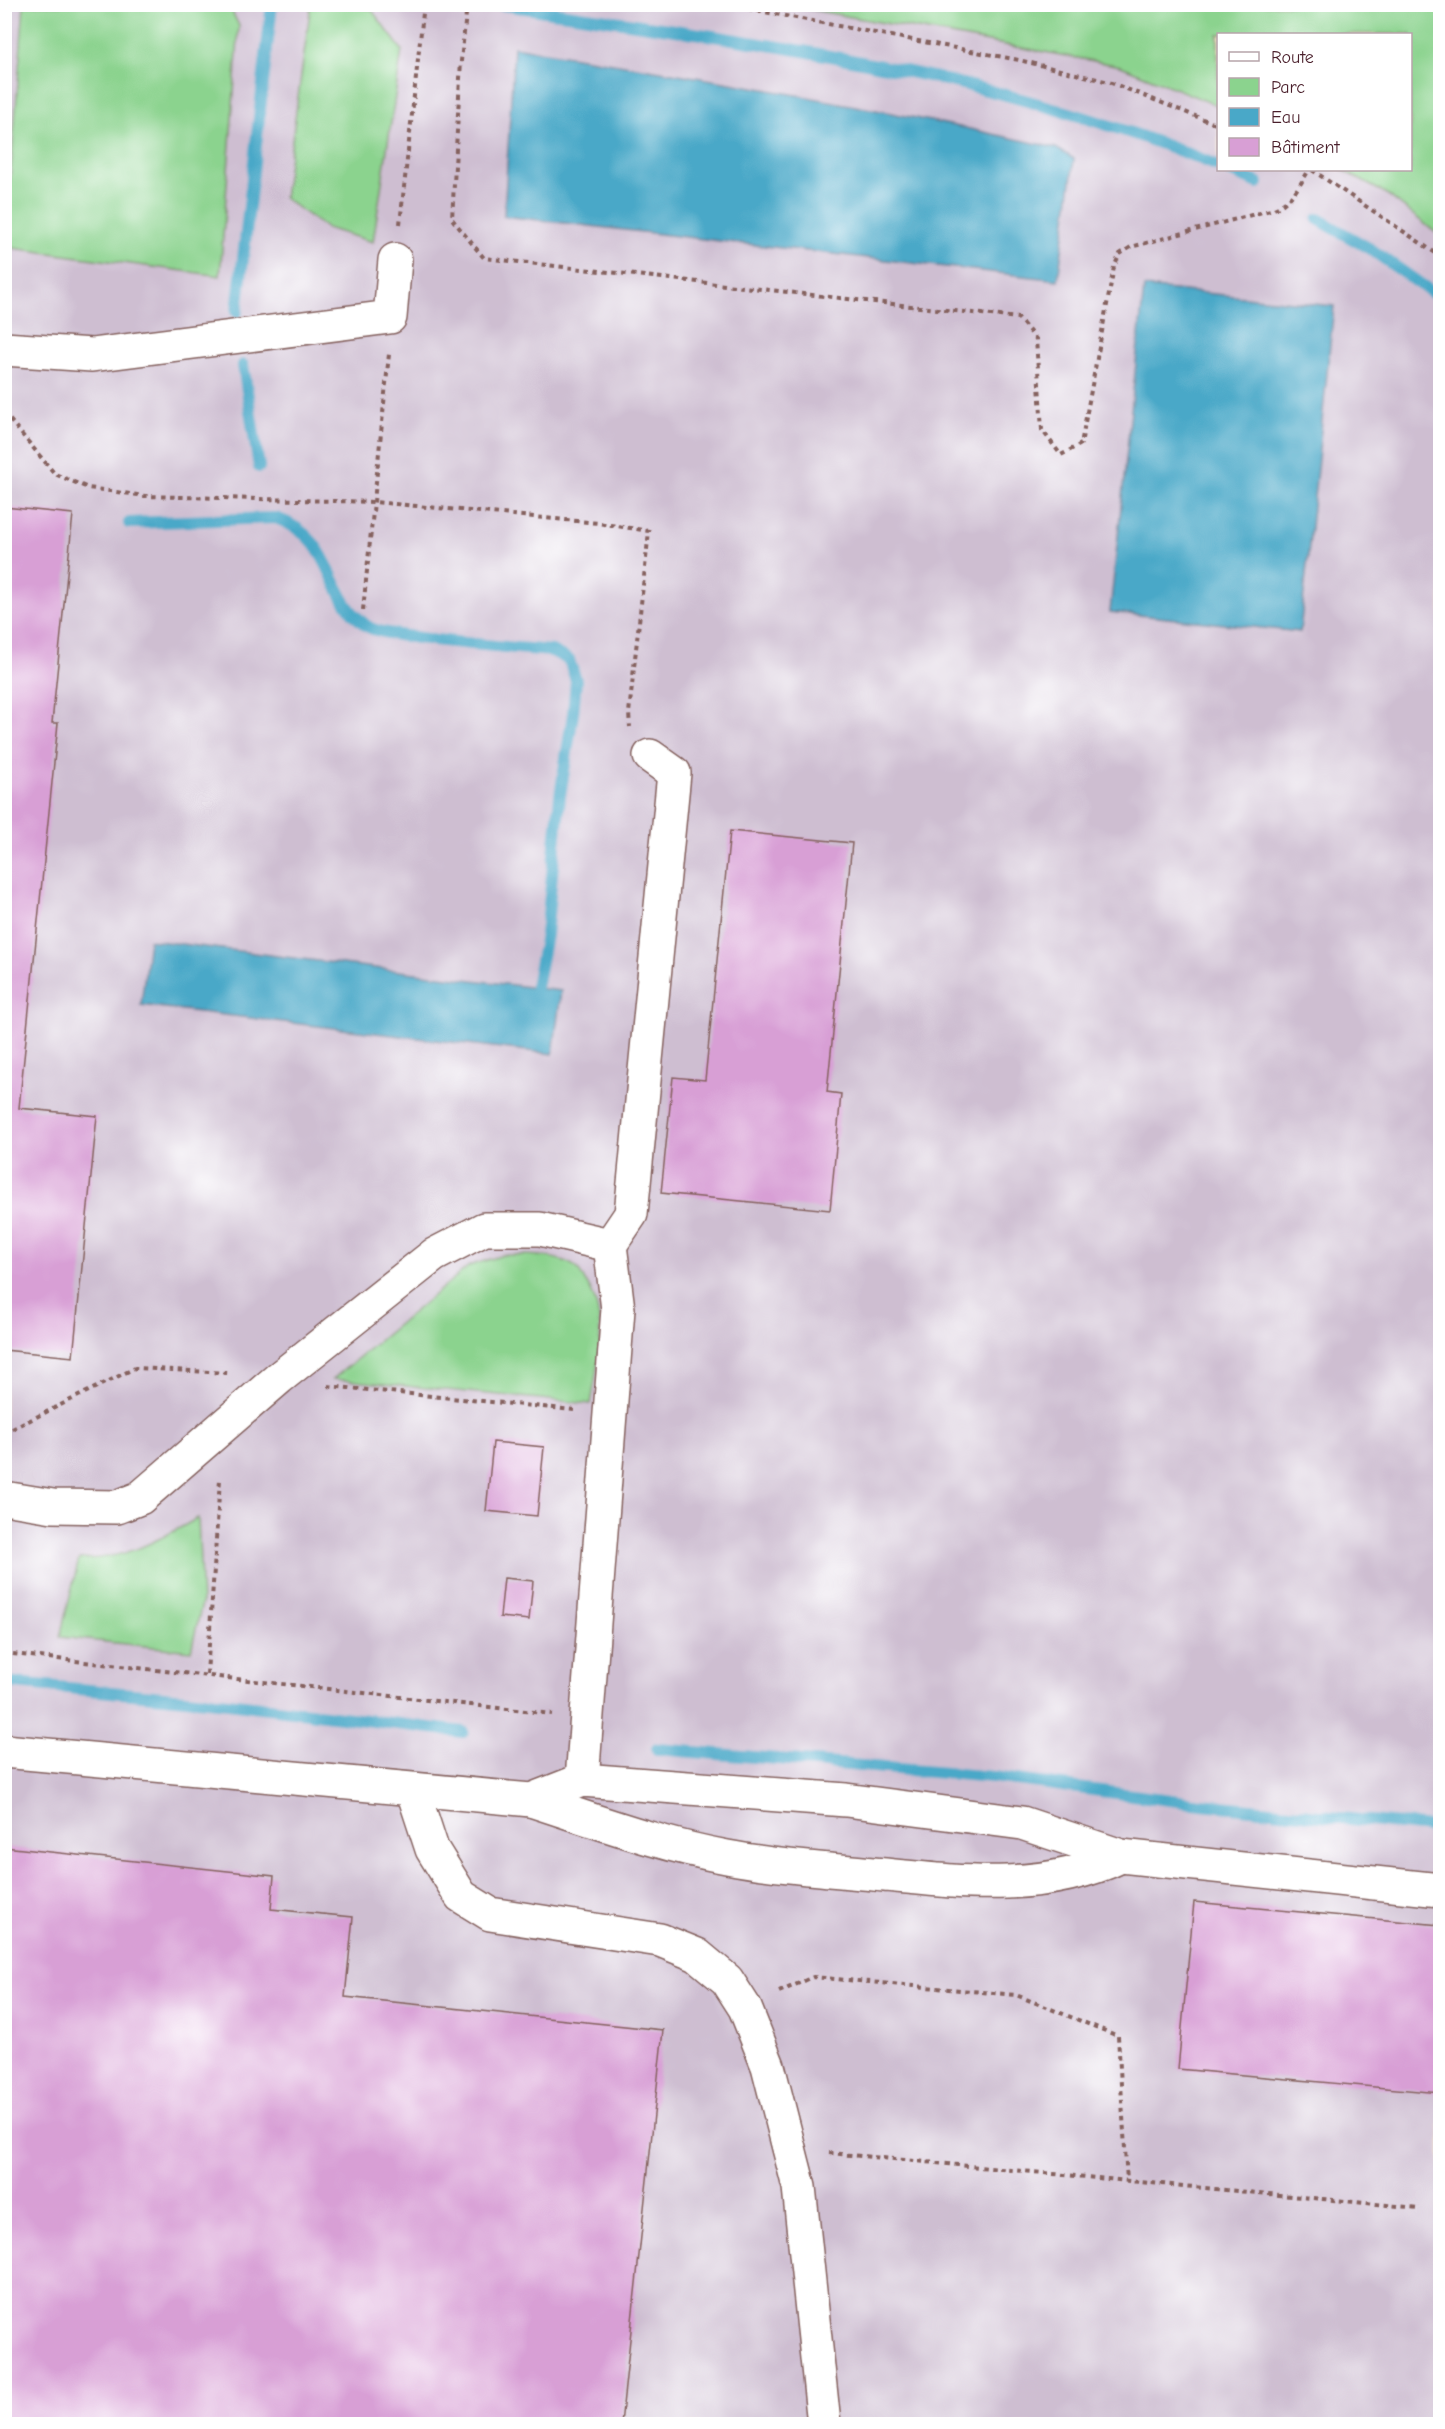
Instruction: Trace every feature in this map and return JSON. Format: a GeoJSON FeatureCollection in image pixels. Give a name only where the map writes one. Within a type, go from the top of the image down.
{"type":"FeatureCollection","features":[{"type":"Feature","properties":{"kind":"lane"},"geometry":{"type":"LineString","coordinates":[[4,349],[92,355],[390,317],[395,260]]}},
{"type":"Feature","properties":{"kind":"lane"},"geometry":{"type":"LineString","coordinates":[[582,1780],[618,1309],[610,1245],[631,1214],[674,772],[650,756]]}},
{"type":"Feature","properties":{"kind":"lane"},"geometry":{"type":"LineString","coordinates":[[4,1498],[53,1506],[117,1507],[140,1498],[279,1378],[434,1255],[484,1229],[540,1229],[610,1245]]}},
{"type":"Feature","properties":{"kind":"lane"},"geometry":{"type":"LineString","coordinates":[[4,1751],[413,1791],[531,1800],[673,1844],[726,1857],[968,1884],[1044,1879],[1094,1869],[1121,1856]]}},
{"type":"Feature","properties":{"kind":"lane"},"geometry":{"type":"LineString","coordinates":[[531,1800],[582,1780],[846,1800],[993,1817],[1022,1823],[1121,1856],[1440,1890]]}},
{"type":"Feature","properties":{"kind":"lane"},"geometry":{"type":"LineString","coordinates":[[413,1791],[432,1849],[461,1896],[490,1914],[660,1940],[697,1955],[727,1980],[745,2008],[768,2066],[799,2187],[824,2424]]}},
{"type":"Feature","properties":{"kind":"path"},"geometry":{"type":"LineString","coordinates":[[395,260],[424,4]]}},
{"type":"Feature","properties":{"kind":"path"},"geometry":{"type":"LineString","coordinates":[[467,4],[461,61],[452,219],[484,258],[1018,318],[1036,339],[1042,430],[1061,455],[1081,444],[1114,267],[1120,254],[1131,247],[1274,209],[1285,204],[1293,196],[1310,171]]}},
{"type":"Feature","properties":{"kind":"path"},"geometry":{"type":"LineString","coordinates":[[722,4],[1030,63],[1109,82],[1217,125]]}},
{"type":"Feature","properties":{"kind":"path"},"geometry":{"type":"LineString","coordinates":[[1312,171],[1440,256]]}},
{"type":"Feature","properties":{"kind":"path"},"geometry":{"type":"LineString","coordinates":[[363,610],[388,370],[390,317]]}},
{"type":"Feature","properties":{"kind":"path"},"geometry":{"type":"LineString","coordinates":[[4,413],[55,474],[88,488],[145,496],[374,502],[598,523],[649,531],[629,713],[632,750],[650,756]]}},
{"type":"Feature","properties":{"kind":"path"},"geometry":{"type":"LineString","coordinates":[[207,1674],[220,1498],[219,1430]]}},
{"type":"Feature","properties":{"kind":"path"},"geometry":{"type":"LineString","coordinates":[[4,1653],[207,1674],[518,1711],[586,1716]]}},
{"type":"Feature","properties":{"kind":"path"},"geometry":{"type":"LineString","coordinates":[[745,2008],[813,1977],[1016,1995],[1118,2036],[1126,2181]]}},
{"type":"Feature","properties":{"kind":"path"},"geometry":{"type":"LineString","coordinates":[[792,2164],[821,2153],[1419,2208]]}},
{"type":"Feature","properties":{"kind":"shaded area"},"geometry":{"type":"Polygon","coordinates":[[[5,5],[785,5],[1121,66],[1217,106],[1217,171],[1344,171],[1388,195],[1440,236],[1440,2424],[5,2424],[5,5]]]}},
{"type":"Feature","properties":{"kind":"green space"},"geometry":{"type":"Polygon","coordinates":[[[311,4],[371,9],[402,50],[373,242],[326,228],[284,198],[311,4]]]}},
{"type":"Feature","properties":{"kind":"green space"},"geometry":{"type":"Polygon","coordinates":[[[24,5],[229,5],[239,26],[220,276],[5,247],[24,5]]]}},
{"type":"Feature","properties":{"kind":"green space"},"geometry":{"type":"Polygon","coordinates":[[[785,5],[1440,5],[1440,236],[1388,195],[1344,171],[1412,171],[1412,33],[1217,33],[1217,106],[1121,66],[785,5]]]}},
{"type":"Feature","properties":{"kind":"green space"},"geometry":{"type":"Polygon","coordinates":[[[503,1255],[541,1256],[560,1260],[576,1267],[584,1279],[597,1308],[600,1340],[591,1404],[333,1379],[469,1266],[503,1255]]]}},
{"type":"Feature","properties":{"kind":"green space"},"geometry":{"type":"Polygon","coordinates":[[[198,1518],[202,1603],[191,1651],[60,1637],[79,1559],[127,1552],[155,1541],[198,1518]]]}},
{"type":"Feature","properties":{"kind":"water"},"geometry":{"type":"Polygon","coordinates":[[[514,47],[786,93],[1056,148],[1074,159],[1058,280],[504,216],[514,47]]]}},
{"type":"Feature","properties":{"kind":"water"},"geometry":{"type":"Polygon","coordinates":[[[1144,287],[1334,306],[1300,632],[1110,612],[1144,287]]]}},
{"type":"Feature","properties":{"kind":"water"},"geometry":{"type":"Polygon","coordinates":[[[149,940],[561,991],[553,1054],[141,1005],[149,940]]]}},
{"type":"Feature","properties":{"kind":"building"},"geometry":{"type":"Polygon","coordinates":[[[4,507],[73,514],[52,723],[58,723],[19,1108],[97,1116],[73,1357],[4,1350],[4,507]]]}},
{"type":"Feature","properties":{"kind":"building"},"geometry":{"type":"Polygon","coordinates":[[[730,831],[852,843],[827,1092],[841,1094],[830,1210],[661,1193],[673,1077],[705,1080],[730,831]]]}},
{"type":"Feature","properties":{"kind":"building"},"geometry":{"type":"Polygon","coordinates":[[[493,1442],[544,1447],[537,1516],[486,1511],[493,1442]]]}},
{"type":"Feature","properties":{"kind":"building"},"geometry":{"type":"Polygon","coordinates":[[[504,1578],[533,1581],[529,1620],[500,1617],[504,1578]]]}},
{"type":"Feature","properties":{"kind":"building"},"geometry":{"type":"Polygon","coordinates":[[[4,1847],[274,1876],[271,1909],[353,1917],[345,1997],[663,2030],[621,2424],[4,2424],[4,1847]]]}},
{"type":"Feature","properties":{"kind":"building"},"geometry":{"type":"Polygon","coordinates":[[[1194,1902],[1440,1925],[1440,2093],[1178,2069],[1194,1902]]]}},
{"type":"Feature","properties":{"kind":"waterway"},"geometry":{"type":"LineString","coordinates":[[237,312],[272,4]]}},
{"type":"Feature","properties":{"kind":"waterway"},"geometry":{"type":"LineString","coordinates":[[498,4],[772,46],[954,82],[1043,105],[1132,133],[1217,166]]}},
{"type":"Feature","properties":{"kind":"waterway"},"geometry":{"type":"LineString","coordinates":[[1229,171],[1258,183]]}},
{"type":"Feature","properties":{"kind":"waterway"},"geometry":{"type":"LineString","coordinates":[[1318,219],[1372,250],[1440,298]]}},
{"type":"Feature","properties":{"kind":"waterway"},"geometry":{"type":"LineString","coordinates":[[243,365],[259,467]]}},
{"type":"Feature","properties":{"kind":"waterway"},"geometry":{"type":"LineString","coordinates":[[129,523],[276,518],[296,528],[310,540],[320,553],[343,599],[353,613],[367,626],[378,631],[425,639],[552,651],[569,660],[576,680],[573,714],[560,796],[546,935],[536,987]]}},
{"type":"Feature","properties":{"kind":"waterway"},"geometry":{"type":"LineString","coordinates":[[4,1682],[228,1703],[463,1732]]}},
{"type":"Feature","properties":{"kind":"waterway"},"geometry":{"type":"LineString","coordinates":[[657,1749],[993,1777],[1201,1804],[1440,1828]]}}]}
